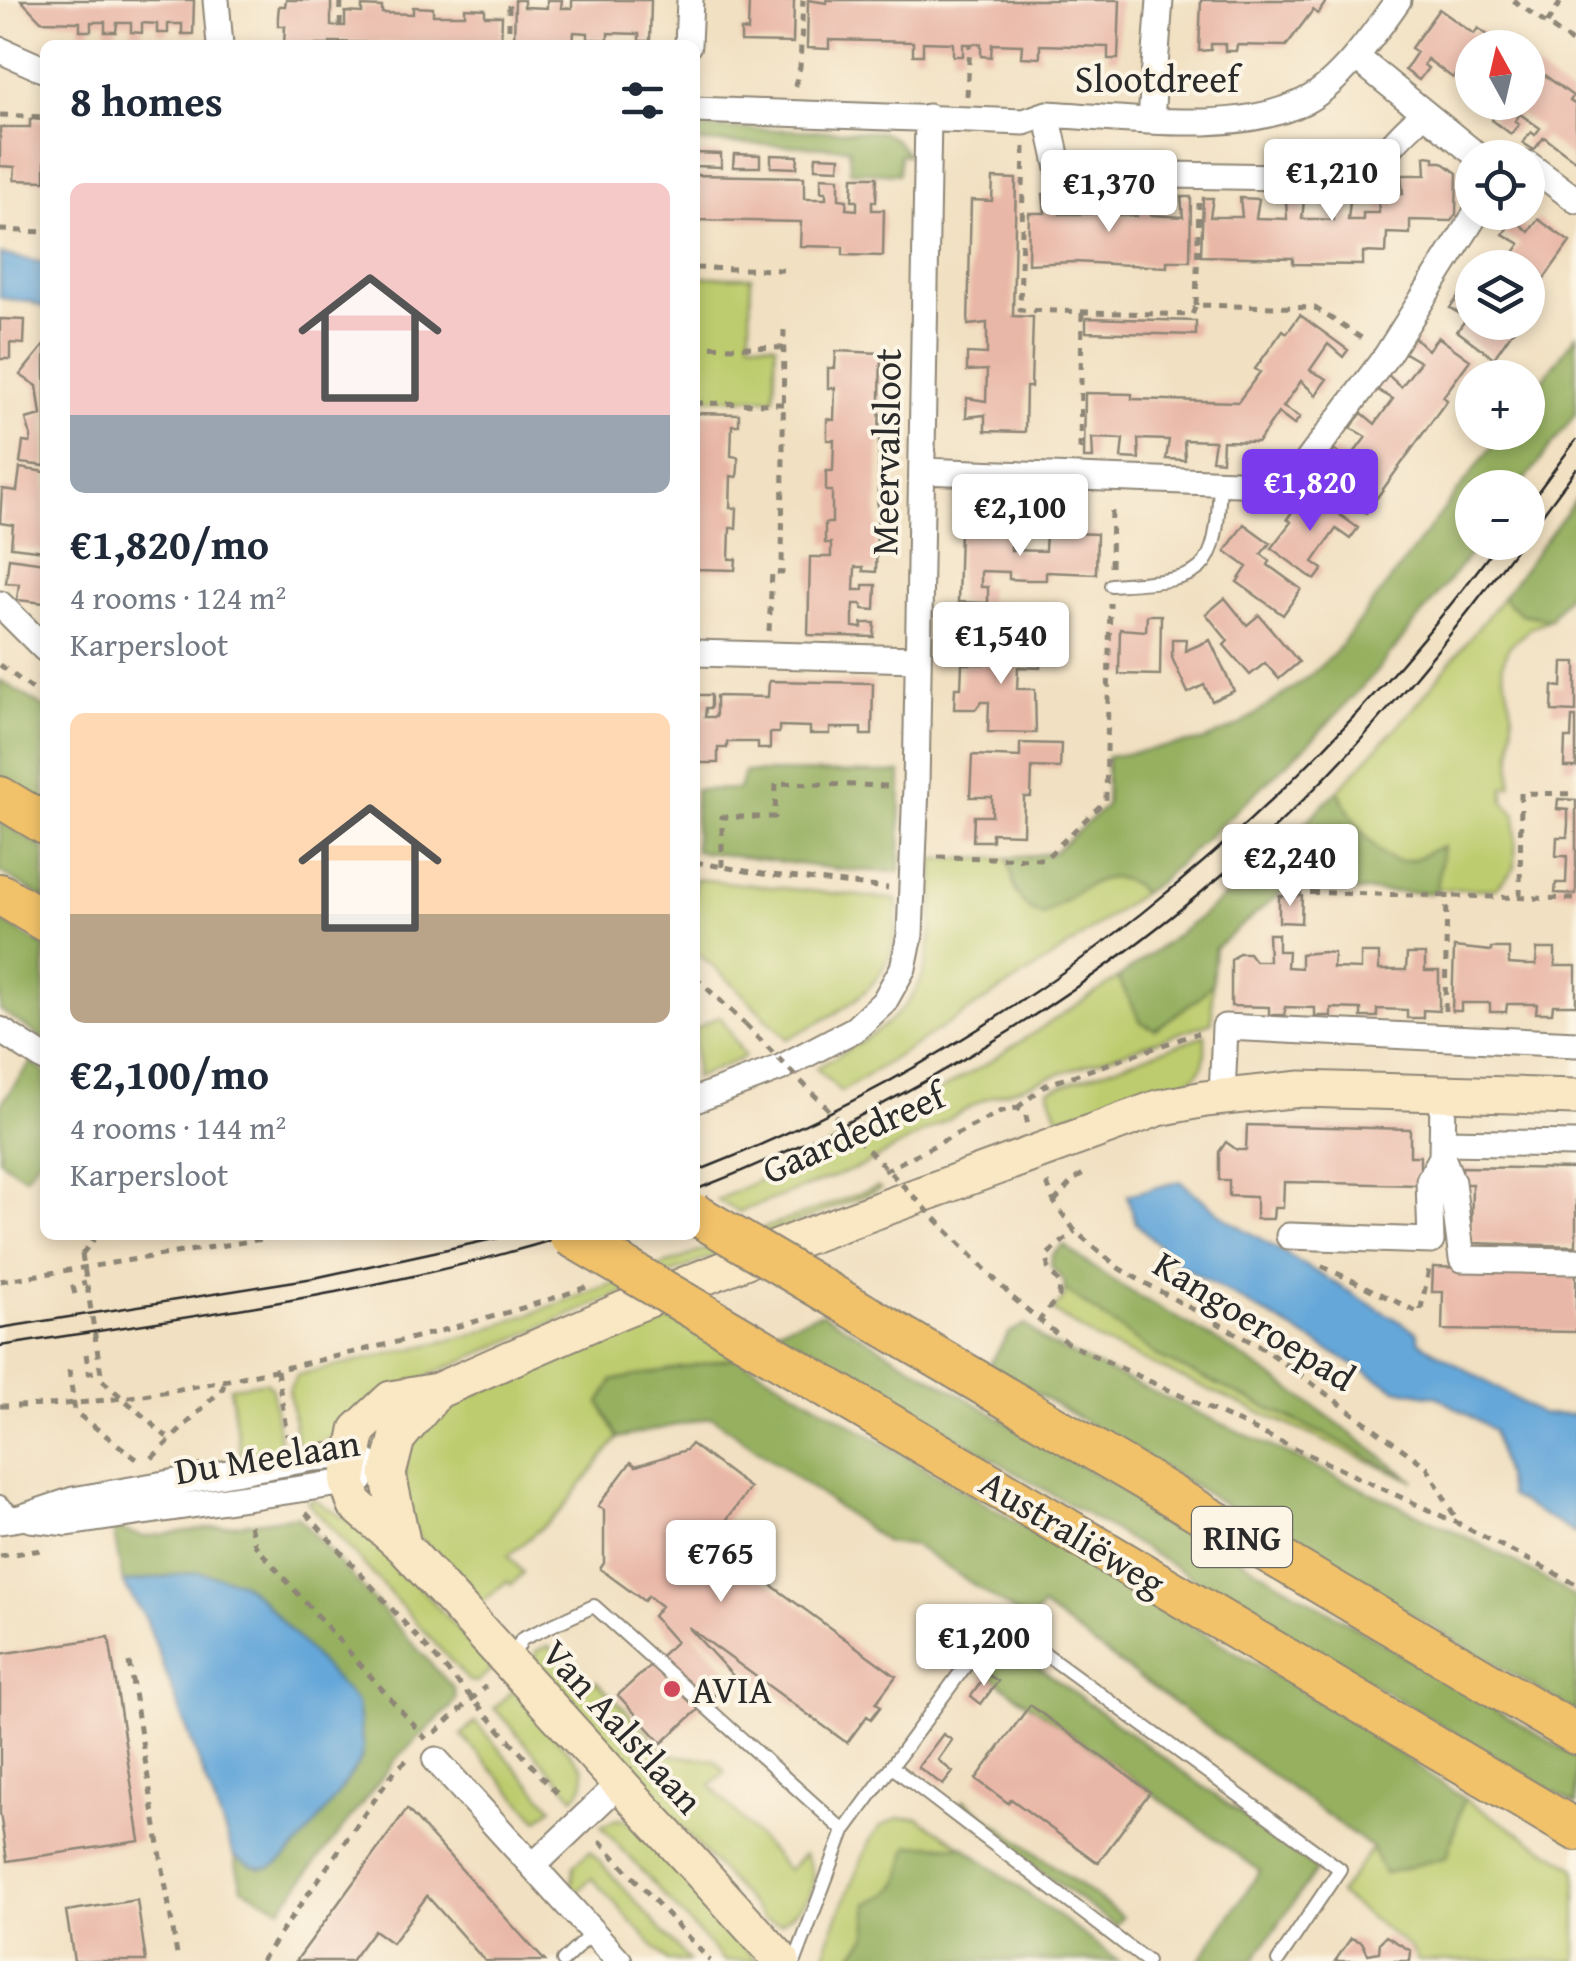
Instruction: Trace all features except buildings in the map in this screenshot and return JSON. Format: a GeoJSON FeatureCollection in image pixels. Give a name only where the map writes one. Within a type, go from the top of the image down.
{"type":"FeatureCollection","features":[{"type":"Feature","properties":{"kind":"main road"},"geometry":{"type":"LineString","coordinates":[[0,797],[40,821]]}},
{"type":"Feature","properties":{"kind":"main road"},"geometry":{"type":"LineString","coordinates":[[0,894],[40,918]]}},
{"type":"Feature","properties":{"kind":"main road","name":"RING"},"geometry":{"type":"LineString","coordinates":[[700,1217],[1576,1734]]}},
{"type":"Feature","properties":{"kind":"main road","name":"Australiëweg"},"geometry":{"type":"LineString","coordinates":[[578,1240],[1576,1830]]}},
{"type":"Feature","properties":{"kind":"street"},"geometry":{"type":"LineString","coordinates":[[216,0],[220,40]]}},
{"type":"Feature","properties":{"kind":"street"},"geometry":{"type":"LineString","coordinates":[[688,40],[690,0]]}},
{"type":"Feature","properties":{"kind":"street"},"geometry":{"type":"LineString","coordinates":[[1151,119],[1160,0]]}},
{"type":"Feature","properties":{"kind":"street","name":"Slootdreef"},"geometry":{"type":"LineString","coordinates":[[700,110],[1237,122],[1307,101],[1356,57],[1398,0]]}},
{"type":"Feature","properties":{"kind":"street"},"geometry":{"type":"LineString","coordinates":[[0,50],[40,68]]}},
{"type":"Feature","properties":{"kind":"street"},"geometry":{"type":"LineString","coordinates":[[1356,57],[1457,140]]}},
{"type":"Feature","properties":{"kind":"street","name":"Slootdreef"},"geometry":{"type":"LineString","coordinates":[[1036,118],[1060,173],[1356,178],[1374,170],[1424,114]]}},
{"type":"Feature","properties":{"kind":"street","name":"Meervalsloot"},"geometry":{"type":"LineString","coordinates":[[700,1098],[780,1068],[854,1029],[884,1002],[903,968],[910,935],[916,786],[928,117]]}},
{"type":"Feature","properties":{"kind":"street"},"geometry":{"type":"LineString","coordinates":[[1545,177],[1576,200]]}},
{"type":"Feature","properties":{"kind":"street"},"geometry":{"type":"LineString","coordinates":[[922,471],[1290,484],[1387,355],[1466,230]]}},
{"type":"Feature","properties":{"kind":"street"},"geometry":{"type":"LineString","coordinates":[[0,604],[40,644]]}},
{"type":"Feature","properties":{"kind":"street"},"geometry":{"type":"LineString","coordinates":[[700,654],[918,659]]}},
{"type":"Feature","properties":{"kind":"street"},"geometry":{"type":"LineString","coordinates":[[1222,1096],[1225,1026],[1576,1044]]}},
{"type":"Feature","properties":{"kind":"street"},"geometry":{"type":"LineString","coordinates":[[0,1030],[40,1056]]}},
{"type":"Feature","properties":{"kind":"street","name":"Gaardedreef"},"geometry":{"type":"LineString","coordinates":[[350,1469],[358,1430],[391,1400],[438,1391],[694,1281],[1036,1150],[1158,1108],[1222,1096],[1301,1089],[1576,1097]]}},
{"type":"Feature","properties":{"kind":"street"},"geometry":{"type":"LineString","coordinates":[[1443,1092],[1442,1149],[1452,1182],[1462,1259],[1576,1261]]}},
{"type":"Feature","properties":{"kind":"street"},"geometry":{"type":"LineString","coordinates":[[1442,1149],[1576,1144]]}},
{"type":"Feature","properties":{"kind":"street"},"geometry":{"type":"LineString","coordinates":[[1289,1236],[1431,1241],[1428,1181],[1442,1149]]}},
{"type":"Feature","properties":{"kind":"street","name":"Gaardedreef"},"geometry":{"type":"LineString","coordinates":[[388,1474],[397,1439],[438,1391]]}},
{"type":"Feature","properties":{"kind":"street","name":"Du Meelaan"},"geometry":{"type":"LineString","coordinates":[[7,1514],[291,1462],[388,1474]]}},
{"type":"Feature","properties":{"kind":"street","name":"Du Meelaan"},"geometry":{"type":"LineString","coordinates":[[7,1514],[68,1523],[296,1492],[350,1469]]}},
{"type":"Feature","properties":{"kind":"street","name":"Van Aalstlaan"},"geometry":{"type":"LineString","coordinates":[[350,1469],[355,1504],[403,1546],[782,1961]]}},
{"type":"Feature","properties":{"kind":"street","name":"Van Aalstlaan"},"geometry":{"type":"LineString","coordinates":[[388,1474],[403,1546]]}},
{"type":"Feature","properties":{"kind":"street"},"geometry":{"type":"LineString","coordinates":[[432,1750],[619,1961]]}},
{"type":"Feature","properties":{"kind":"street"},"geometry":{"type":"LineString","coordinates":[[534,1866],[619,1784]]}},
{"type":"Feature","properties":{"kind":"lane"},"geometry":{"type":"LineString","coordinates":[[1111,585],[1175,581],[1197,572],[1213,550],[1219,525],[1220,482]]}},
{"type":"Feature","properties":{"kind":"lane"},"geometry":{"type":"LineString","coordinates":[[508,1664],[522,1639],[594,1606],[844,1831]]}},
{"type":"Feature","properties":{"kind":"lane"},"geometry":{"type":"LineString","coordinates":[[796,1961],[844,1831],[999,1620],[1340,1869],[1278,1961]]}},
{"type":"Feature","properties":{"kind":"lane"},"geometry":{"type":"LineString","coordinates":[[892,1767],[1147,1961]]}},
{"type":"Feature","properties":{"kind":"lane"},"geometry":{"type":"LineString","coordinates":[[563,1961],[593,1932]]}},
{"type":"Feature","properties":{"kind":"path"},"geometry":{"type":"LineString","coordinates":[[340,26],[341,0]]}},
{"type":"Feature","properties":{"kind":"path"},"geometry":{"type":"LineString","coordinates":[[509,0],[509,40]]}},
{"type":"Feature","properties":{"kind":"path"},"geometry":{"type":"LineString","coordinates":[[788,113],[800,67],[804,0]]}},
{"type":"Feature","properties":{"kind":"path"},"geometry":{"type":"LineString","coordinates":[[1512,0],[1576,45]]}},
{"type":"Feature","properties":{"kind":"path"},"geometry":{"type":"LineString","coordinates":[[1547,24],[1562,0]]}},
{"type":"Feature","properties":{"kind":"path"},"geometry":{"type":"LineString","coordinates":[[965,119],[970,44]]}},
{"type":"Feature","properties":{"kind":"path"},"geometry":{"type":"LineString","coordinates":[[0,114],[40,117]]}},
{"type":"Feature","properties":{"kind":"path"},"geometry":{"type":"LineString","coordinates":[[1036,118],[1020,310],[1192,315],[1196,305],[1200,175]]}},
{"type":"Feature","properties":{"kind":"path"},"geometry":{"type":"LineString","coordinates":[[0,230],[40,232]]}},
{"type":"Feature","properties":{"kind":"path"},"geometry":{"type":"LineString","coordinates":[[700,268],[783,270]]}},
{"type":"Feature","properties":{"kind":"path"},"geometry":{"type":"LineString","coordinates":[[1196,305],[1315,308],[1387,355]]}},
{"type":"Feature","properties":{"kind":"path"},"geometry":{"type":"LineString","coordinates":[[1080,477],[1082,312]]}},
{"type":"Feature","properties":{"kind":"path"},"geometry":{"type":"LineString","coordinates":[[768,655],[772,572],[782,573],[784,326]]}},
{"type":"Feature","properties":{"kind":"path"},"geometry":{"type":"LineString","coordinates":[[700,346],[784,348]]}},
{"type":"Feature","properties":{"kind":"path"},"geometry":{"type":"LineString","coordinates":[[700,403],[784,404]]}},
{"type":"Feature","properties":{"kind":"path"},"geometry":{"type":"LineString","coordinates":[[911,857],[1045,859],[1106,800],[1113,480]]}},
{"type":"Feature","properties":{"kind":"path"},"geometry":{"type":"LineString","coordinates":[[0,665],[40,694]]}},
{"type":"Feature","properties":{"kind":"path"},"geometry":{"type":"LineString","coordinates":[[722,867],[722,817],[776,817],[776,783],[916,786]]}},
{"type":"Feature","properties":{"kind":"path"},"geometry":{"type":"LineString","coordinates":[[1520,897],[1521,793],[1576,794]]}},
{"type":"Feature","properties":{"kind":"path"},"geometry":{"type":"LineString","coordinates":[[700,863],[911,890]]}},
{"type":"Feature","properties":{"kind":"path"},"geometry":{"type":"LineString","coordinates":[[1294,892],[1576,899]]}},
{"type":"Feature","properties":{"kind":"path"},"geometry":{"type":"LineString","coordinates":[[1444,1040],[1448,894]]}},
{"type":"Feature","properties":{"kind":"path"},"geometry":{"type":"LineString","coordinates":[[700,982],[1013,1298],[1069,1344],[1460,1524],[1576,1584]]}},
{"type":"Feature","properties":{"kind":"path","name":"Gaardedreef"},"geometry":{"type":"LineString","coordinates":[[868,1180],[1002,1110],[1016,1108],[1046,1085],[1225,1026]]}},
{"type":"Feature","properties":{"kind":"path"},"geometry":{"type":"LineString","coordinates":[[1016,1108],[1024,1112],[1036,1150]]}},
{"type":"Feature","properties":{"kind":"path","name":"Kangoeroepad"},"geometry":{"type":"LineString","coordinates":[[1036,1150],[1054,1202],[1076,1230],[1120,1269],[1266,1350],[1427,1467],[1460,1524]]}},
{"type":"Feature","properties":{"kind":"path"},"geometry":{"type":"LineString","coordinates":[[1038,1322],[1059,1296],[1060,1284],[1048,1268],[1048,1254],[1076,1230]]}},
{"type":"Feature","properties":{"kind":"path"},"geometry":{"type":"LineString","coordinates":[[94,1240],[82,1254],[102,1380],[167,1436]]}},
{"type":"Feature","properties":{"kind":"path"},"geometry":{"type":"LineString","coordinates":[[0,1280],[256,1240]]}},
{"type":"Feature","properties":{"kind":"path"},"geometry":{"type":"LineString","coordinates":[[1320,1265],[1420,1313],[1431,1241]]}},
{"type":"Feature","properties":{"kind":"path"},"geometry":{"type":"LineString","coordinates":[[74,1294],[73,1287],[86,1283]]}},
{"type":"Feature","properties":{"kind":"path"},"geometry":{"type":"LineString","coordinates":[[0,1406],[73,1404],[277,1370],[433,1335],[515,1312],[596,1283]]}},
{"type":"Feature","properties":{"kind":"path"},"geometry":{"type":"LineString","coordinates":[[86,1354],[90,1373],[99,1371]]}},
{"type":"Feature","properties":{"kind":"path"},"geometry":{"type":"LineString","coordinates":[[69,1370],[74,1412],[145,1465]]}},
{"type":"Feature","properties":{"kind":"path"},"geometry":{"type":"LineString","coordinates":[[277,1370],[291,1462]]}},
{"type":"Feature","properties":{"kind":"path"},"geometry":{"type":"LineString","coordinates":[[260,1961],[394,1772],[432,1750],[473,1698],[300,1508],[296,1492]]}},
{"type":"Feature","properties":{"kind":"path"},"geometry":{"type":"LineString","coordinates":[[249,1518],[256,1546],[432,1750]]}},
{"type":"Feature","properties":{"kind":"path"},"geometry":{"type":"LineString","coordinates":[[129,1662],[178,1961]]}},
{"type":"Feature","properties":{"kind":"green space"},"geometry":{"type":"Polygon","coordinates":[[[700,128],[881,132],[896,140],[908,155],[900,154],[899,174],[850,171],[849,148],[700,142],[700,128]]]}},
{"type":"Feature","properties":{"kind":"green space"},"geometry":{"type":"Polygon","coordinates":[[[700,277],[751,277],[750,341],[776,344],[774,398],[700,398],[700,277]]]}},
{"type":"Feature","properties":{"kind":"green space"},"geometry":{"type":"Polygon","coordinates":[[[1576,335],[1576,413],[1533,470],[1474,470],[1489,450],[1545,450],[1545,376],[1576,335]]]}},
{"type":"Feature","properties":{"kind":"green space"},"geometry":{"type":"Polygon","coordinates":[[[1455,495],[1455,560],[1465,560],[1376,672],[1307,745],[1159,882],[1142,893],[1118,878],[1092,883],[1043,915],[1021,900],[1008,858],[1053,853],[1106,806],[1107,757],[1205,740],[1240,725],[1306,679],[1335,653],[1455,495]]]}},
{"type":"Feature","properties":{"kind":"green space"},"geometry":{"type":"Polygon","coordinates":[[[1576,499],[1576,584],[1550,619],[1521,614],[1502,598],[1530,560],[1545,560],[1545,540],[1576,499]]]}},
{"type":"Feature","properties":{"kind":"green space"},"geometry":{"type":"Polygon","coordinates":[[[1502,598],[1521,614],[1550,619],[1532,627],[1510,645],[1502,665],[1513,714],[1511,786],[1504,787],[1504,802],[1516,815],[1515,868],[1495,889],[1437,889],[1442,847],[1411,860],[1389,858],[1363,832],[1338,790],[1413,709],[1502,598]]]}},
{"type":"Feature","properties":{"kind":"green space"},"geometry":{"type":"Polygon","coordinates":[[[0,680],[40,705],[40,800],[0,775],[0,680]]]}},
{"type":"Feature","properties":{"kind":"green space"},"geometry":{"type":"Polygon","coordinates":[[[744,772],[901,773],[900,872],[845,870],[700,852],[700,790],[739,789],[744,772]]]}},
{"type":"Feature","properties":{"kind":"green space"},"geometry":{"type":"Polygon","coordinates":[[[1338,790],[1363,832],[1389,858],[1411,860],[1443,847],[1437,889],[1430,893],[1291,889],[1280,893],[1215,948],[1212,983],[1200,997],[1155,1029],[1141,1022],[1118,978],[1268,860],[1338,790]]]}},
{"type":"Feature","properties":{"kind":"green space"},"geometry":{"type":"Polygon","coordinates":[[[0,821],[40,846],[40,896],[0,872],[0,821]]]}},
{"type":"Feature","properties":{"kind":"green space"},"geometry":{"type":"Polygon","coordinates":[[[1008,858],[1016,894],[1064,902],[1093,883],[1113,878],[1123,879],[1142,893],[1061,952],[841,1092],[816,1068],[883,1026],[917,988],[931,937],[934,859],[1008,858]]]}},
{"type":"Feature","properties":{"kind":"green space"},"geometry":{"type":"Polygon","coordinates":[[[700,880],[897,900],[890,953],[868,989],[832,1015],[787,1039],[700,955],[700,880]]]}},
{"type":"Feature","properties":{"kind":"green space"},"geometry":{"type":"Polygon","coordinates":[[[0,920],[40,944],[40,1037],[0,1010],[0,920]]]}},
{"type":"Feature","properties":{"kind":"green space"},"geometry":{"type":"Polygon","coordinates":[[[1118,978],[1141,1022],[1155,1029],[1200,997],[1212,983],[1212,1022],[985,1099],[863,1166],[739,1212],[717,1200],[905,1110],[983,1066],[1118,978]]]}},
{"type":"Feature","properties":{"kind":"green space"},"geometry":{"type":"Polygon","coordinates":[[[720,1016],[745,1057],[700,1076],[700,1026],[720,1016]]]}},
{"type":"Feature","properties":{"kind":"green space"},"geometry":{"type":"Polygon","coordinates":[[[1205,1035],[1203,1065],[1188,1081],[1058,1118],[1048,1090],[1205,1035]]]}},
{"type":"Feature","properties":{"kind":"green space"},"geometry":{"type":"Polygon","coordinates":[[[31,1062],[40,1068],[40,1157],[25,1177],[0,1160],[0,1105],[31,1062]]]}},
{"type":"Feature","properties":{"kind":"green space"},"geometry":{"type":"Polygon","coordinates":[[[877,1187],[881,1189],[393,1391],[329,1439],[298,1448],[289,1389],[297,1375],[472,1335],[877,1187]]]}},
{"type":"Feature","properties":{"kind":"green space"},"geometry":{"type":"Polygon","coordinates":[[[1064,1245],[1104,1275],[1256,1366],[1414,1481],[1335,1439],[1162,1359],[1065,1290],[1064,1281],[1051,1266],[1052,1255],[1064,1245]]]}},
{"type":"Feature","properties":{"kind":"green space"},"geometry":{"type":"Polygon","coordinates":[[[1065,1290],[1162,1359],[1335,1439],[1414,1481],[1097,1340],[1053,1311],[1064,1298],[1065,1290]]]}},
{"type":"Feature","properties":{"kind":"green space"},"geometry":{"type":"Polygon","coordinates":[[[659,1312],[738,1357],[684,1369],[600,1403],[618,1438],[561,1511],[508,1556],[523,1573],[480,1604],[416,1534],[402,1490],[409,1448],[445,1407],[659,1312]]]}},
{"type":"Feature","properties":{"kind":"green space"},"geometry":{"type":"Polygon","coordinates":[[[822,1313],[1576,1757],[1576,1805],[774,1329],[822,1313]]]}},
{"type":"Feature","properties":{"kind":"green space"},"geometry":{"type":"Polygon","coordinates":[[[1025,1324],[1045,1342],[1454,1531],[1576,1598],[1576,1712],[989,1365],[1009,1333],[1025,1324]]]}},
{"type":"Feature","properties":{"kind":"green space"},"geometry":{"type":"Polygon","coordinates":[[[738,1357],[1357,1724],[1464,1799],[1447,1857],[1384,1874],[1372,1848],[1042,1607],[1030,1622],[915,1546],[886,1542],[712,1417],[618,1438],[600,1403],[613,1380],[738,1357]]]}},
{"type":"Feature","properties":{"kind":"green space"},"geometry":{"type":"Polygon","coordinates":[[[266,1382],[272,1388],[281,1451],[241,1458],[230,1387],[266,1382]]]}},
{"type":"Feature","properties":{"kind":"green space"},"geometry":{"type":"Polygon","coordinates":[[[313,1499],[373,1536],[493,1668],[477,1682],[469,1681],[307,1501],[313,1499]]]}},
{"type":"Feature","properties":{"kind":"green space"},"geometry":{"type":"Polygon","coordinates":[[[297,1516],[454,1689],[456,1699],[397,1758],[281,1908],[242,1888],[234,1856],[260,1869],[273,1866],[296,1848],[361,1759],[198,1572],[123,1583],[113,1528],[144,1537],[297,1516]]]}},
{"type":"Feature","properties":{"kind":"green space"},"geometry":{"type":"Polygon","coordinates":[[[1008,1645],[1317,1869],[1253,1961],[1199,1961],[1260,1871],[987,1674],[1008,1645]]]}},
{"type":"Feature","properties":{"kind":"green space"},"geometry":{"type":"Polygon","coordinates":[[[549,1646],[588,1684],[596,1681],[671,1755],[715,1760],[725,1772],[711,1786],[788,1870],[804,1854],[813,1885],[798,1909],[780,1923],[764,1919],[534,1663],[536,1651],[549,1646]]]}},
{"type":"Feature","properties":{"kind":"green space"},"geometry":{"type":"Polygon","coordinates":[[[513,1690],[583,1768],[583,1784],[574,1797],[494,1708],[513,1690]]]}},
{"type":"Feature","properties":{"kind":"green space"},"geometry":{"type":"Polygon","coordinates":[[[475,1722],[552,1808],[538,1820],[461,1735],[475,1722]]]}},
{"type":"Feature","properties":{"kind":"green space"},"geometry":{"type":"Polygon","coordinates":[[[1464,1799],[1576,1868],[1576,1961],[1418,1961],[1412,1949],[1339,1894],[1372,1848],[1447,1857],[1464,1799]]]}},
{"type":"Feature","properties":{"kind":"green space"},"geometry":{"type":"Polygon","coordinates":[[[964,1800],[1123,1917],[1116,1926],[957,1810],[964,1800]]]}},
{"type":"Feature","properties":{"kind":"green space"},"geometry":{"type":"Polygon","coordinates":[[[898,1818],[918,1818],[964,1847],[908,1846],[894,1888],[868,1903],[868,1935],[853,1954],[859,1961],[824,1961],[828,1940],[870,1840],[880,1827],[898,1818]]]}},
{"type":"Feature","properties":{"kind":"green space"},"geometry":{"type":"Polygon","coordinates":[[[617,1819],[627,1820],[637,1828],[757,1961],[724,1961],[601,1826],[617,1819]]]}},
{"type":"Feature","properties":{"kind":"green space"},"geometry":{"type":"Polygon","coordinates":[[[908,1846],[964,1847],[1119,1961],[859,1961],[853,1954],[868,1935],[868,1903],[894,1888],[908,1846]]]}},
{"type":"Feature","properties":{"kind":"green space"},"geometry":{"type":"Polygon","coordinates":[[[590,1851],[689,1961],[667,1961],[592,1878],[574,1895],[571,1892],[574,1865],[590,1851]]]}},
{"type":"Feature","properties":{"kind":"water"},"geometry":{"type":"Polygon","coordinates":[[[0,254],[40,262],[40,306],[0,298],[0,254]]]}},
{"type":"Feature","properties":{"kind":"water"},"geometry":{"type":"Polygon","coordinates":[[[1180,1181],[1227,1219],[1417,1332],[1419,1342],[1541,1414],[1576,1415],[1576,1534],[1510,1496],[1493,1430],[1438,1397],[1396,1389],[1177,1263],[1136,1223],[1127,1195],[1180,1181]]]}},
{"type":"Feature","properties":{"kind":"water"},"geometry":{"type":"Polygon","coordinates":[[[198,1572],[239,1581],[262,1600],[357,1703],[361,1759],[307,1836],[271,1867],[252,1866],[234,1856],[146,1619],[123,1583],[198,1572]]]}},
{"type":"Feature","properties":{"kind":"tram line"},"geometry":{"type":"LineString","coordinates":[[1545,482],[1576,440]]}},
{"type":"Feature","properties":{"kind":"tram line"},"geometry":{"type":"LineString","coordinates":[[1545,511],[1576,469]]}},
{"type":"Feature","properties":{"kind":"tram line"},"geometry":{"type":"LineString","coordinates":[[700,1170],[814,1120],[928,1059],[1037,990],[1141,914],[1239,830],[1332,740],[1419,643],[1485,560]]}},
{"type":"Feature","properties":{"kind":"tram line"},"geometry":{"type":"LineString","coordinates":[[700,1188],[845,1123],[991,1043],[1129,949],[1194,899],[1328,775],[1428,662],[1507,560]]}},
{"type":"Feature","properties":{"kind":"tram line"},"geometry":{"type":"LineString","coordinates":[[0,1328],[314,1278],[489,1240]]}},
{"type":"Feature","properties":{"kind":"tram line"},"geometry":{"type":"LineString","coordinates":[[0,1346],[358,1288],[551,1240]]}},
{"type":"Feature","properties":{"kind":"place","name":"AVIA"},"geometry":{"type":"Point","coordinates":[672,1689]}}]}
